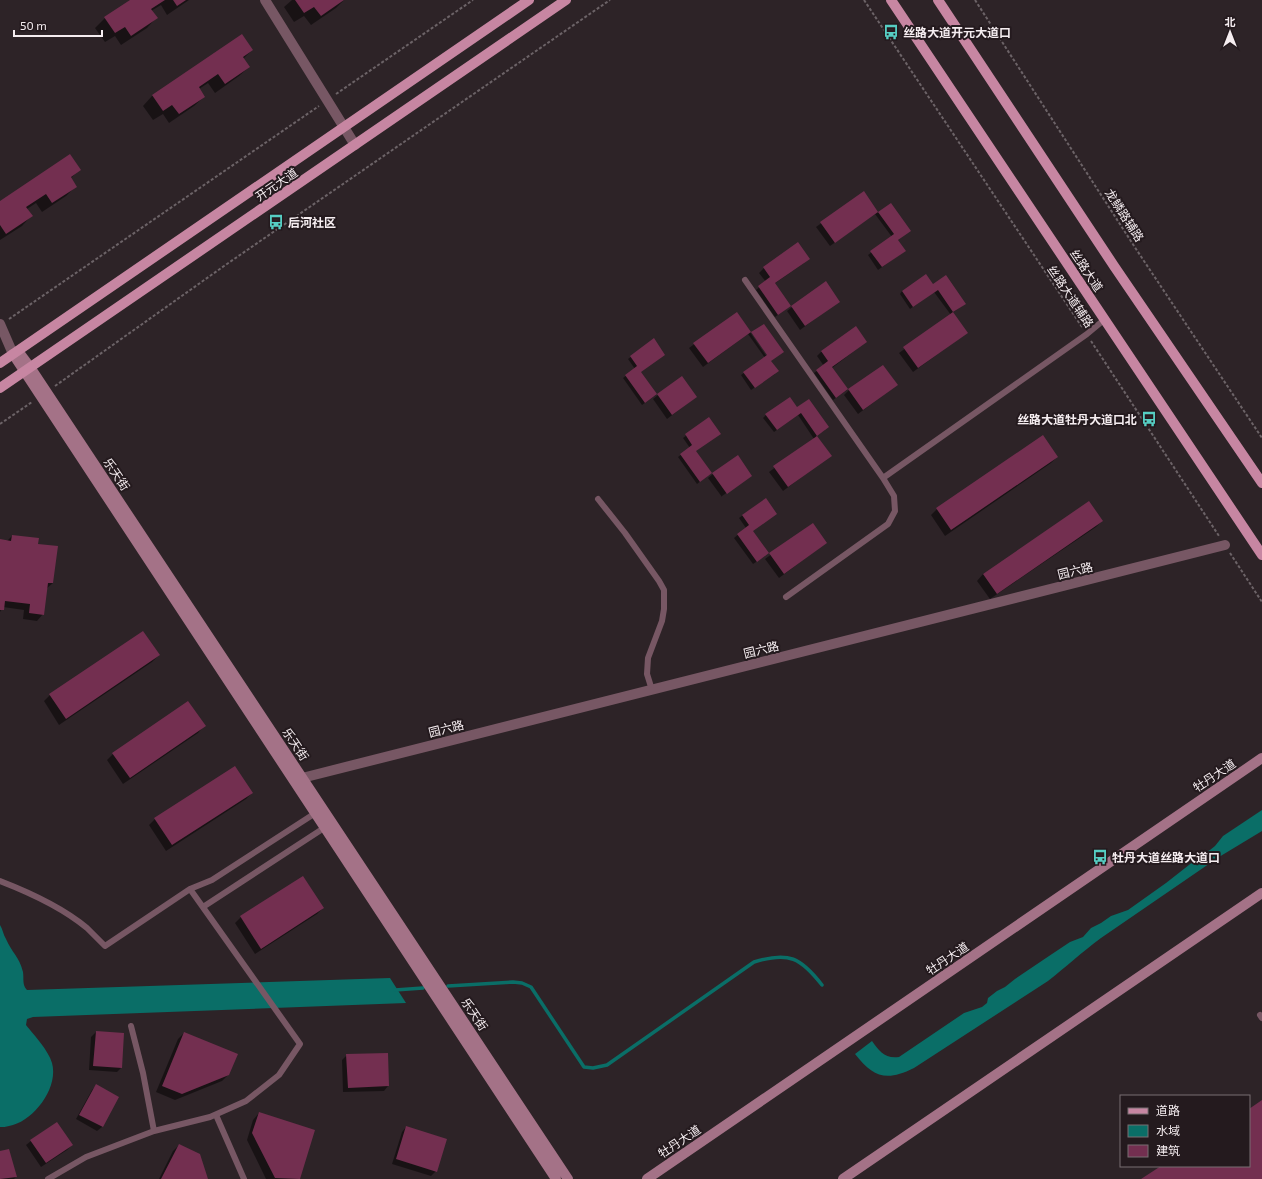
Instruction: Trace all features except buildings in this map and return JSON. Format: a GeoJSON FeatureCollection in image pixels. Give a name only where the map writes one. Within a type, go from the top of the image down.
{"type":"FeatureCollection","features":[{"type":"Feature","properties":{"kind":"main road","name":"开元大道"},"geometry":{"type":"LineString","coordinates":[[0,363],[529,0]]}},
{"type":"Feature","properties":{"kind":"main road","name":"开元大道"},"geometry":{"type":"LineString","coordinates":[[0,388],[566,0]]}},
{"type":"Feature","properties":{"kind":"main road","name":"丝路大道"},"geometry":{"type":"LineString","coordinates":[[890,0],[1262,555]]}},
{"type":"Feature","properties":{"kind":"main road","name":"丝路大道"},"geometry":{"type":"LineString","coordinates":[[938,0],[1114,266],[1262,482]]}},
{"type":"Feature","properties":{"kind":"street"},"geometry":{"type":"LineString","coordinates":[[265,0],[355,145]]}},
{"type":"Feature","properties":{"kind":"street","name":"乐天街"},"geometry":{"type":"LineString","coordinates":[[0,324],[15,352],[302,778],[319,810]]}},
{"type":"Feature","properties":{"kind":"street","name":"乐天街"},"geometry":{"type":"LineString","coordinates":[[44,394],[319,810],[556,1179]]}},
{"type":"Feature","properties":{"kind":"street","name":"园六路"},"geometry":{"type":"LineString","coordinates":[[302,778],[1225,546]]}},
{"type":"Feature","properties":{"kind":"street","name":"牡丹大道"},"geometry":{"type":"LineString","coordinates":[[646,1179],[1262,758]]}},
{"type":"Feature","properties":{"kind":"street","name":"乐天街"},"geometry":{"type":"LineString","coordinates":[[328,825],[568,1179]]}},
{"type":"Feature","properties":{"kind":"street"},"geometry":{"type":"LineString","coordinates":[[843,1179],[1262,892]]}},
{"type":"Feature","properties":{"kind":"lane"},"geometry":{"type":"LineString","coordinates":[[745,280],[894,496],[895,511],[888,524],[786,597]]}},
{"type":"Feature","properties":{"kind":"lane"},"geometry":{"type":"LineString","coordinates":[[882,478],[1087,334],[1105,319]]}},
{"type":"Feature","properties":{"kind":"lane"},"geometry":{"type":"LineString","coordinates":[[598,499],[625,533],[664,590],[664,609],[662,621],[648,658],[647,674],[652,690]]}},
{"type":"Feature","properties":{"kind":"lane"},"geometry":{"type":"LineString","coordinates":[[0,881],[56,907],[87,928],[105,946],[190,889],[212,880],[319,810]]}},
{"type":"Feature","properties":{"kind":"lane"},"geometry":{"type":"LineString","coordinates":[[204,907],[328,825]]}},
{"type":"Feature","properties":{"kind":"lane"},"geometry":{"type":"LineString","coordinates":[[48,1179],[86,1157],[154,1131],[216,1115],[246,1101],[279,1075],[300,1044],[190,889]]}},
{"type":"Feature","properties":{"kind":"lane"},"geometry":{"type":"LineString","coordinates":[[131,1026],[143,1073],[154,1131]]}},
{"type":"Feature","properties":{"kind":"lane"},"geometry":{"type":"LineString","coordinates":[[216,1115],[244,1179]]}},
{"type":"Feature","properties":{"kind":"path"},"geometry":{"type":"LineString","coordinates":[[0,324],[473,0]]}},
{"type":"Feature","properties":{"kind":"path"},"geometry":{"type":"LineString","coordinates":[[0,424],[224,266],[610,0]]}},
{"type":"Feature","properties":{"kind":"path","name":"丝路大道辅路"},"geometry":{"type":"LineString","coordinates":[[864,0],[1087,334],[1262,602]]}},
{"type":"Feature","properties":{"kind":"path","name":"龙鳞路辅路"},"geometry":{"type":"LineString","coordinates":[[975,0],[1136,249],[1262,438]]}},
{"type":"Feature","properties":{"kind":"water"},"geometry":{"type":"Polygon","coordinates":[[[1262,810],[1262,831],[1219,857],[1101,938],[1048,981],[914,1068],[896,1075],[881,1075],[868,1068],[855,1054],[872,1041],[883,1054],[890,1057],[899,1057],[964,1013],[982,1007],[987,1003],[988,998],[997,991],[1070,942],[1083,937],[1091,928],[1111,916],[1128,910],[1210,850],[1223,836],[1262,810]]]}},
{"type":"Feature","properties":{"kind":"water"},"geometry":{"type":"Polygon","coordinates":[[[0,925],[8,944],[20,962],[25,988],[27,990],[390,978],[406,1003],[33,1017],[27,1019],[26,1025],[48,1053],[52,1063],[52,1083],[42,1102],[27,1118],[7,1127],[0,1127],[0,925]]]}},
{"type":"Feature","properties":{"kind":"waterway"},"geometry":{"type":"LineString","coordinates":[[448,986],[513,982],[522,983],[531,987],[584,1067],[593,1068],[607,1065],[754,962],[776,957],[793,959],[807,968],[822,985]]}},
{"type":"Feature","properties":{"kind":"waterway"},"geometry":{"type":"LineString","coordinates":[[395,990],[423,988]]}},
{"type":"Feature","properties":{"kind":"place","name":"丝路大道开元大道口"},"geometry":{"type":"Point","coordinates":[891,32]}},
{"type":"Feature","properties":{"kind":"place","name":"后河社区"},"geometry":{"type":"Point","coordinates":[276,222]}},
{"type":"Feature","properties":{"kind":"place","name":"丝路大道牡丹大道口北"},"geometry":{"type":"Point","coordinates":[1149,419]}},
{"type":"Feature","properties":{"kind":"place","name":"牡丹大道丝路大道口"},"geometry":{"type":"Point","coordinates":[1100,857]}}]}
